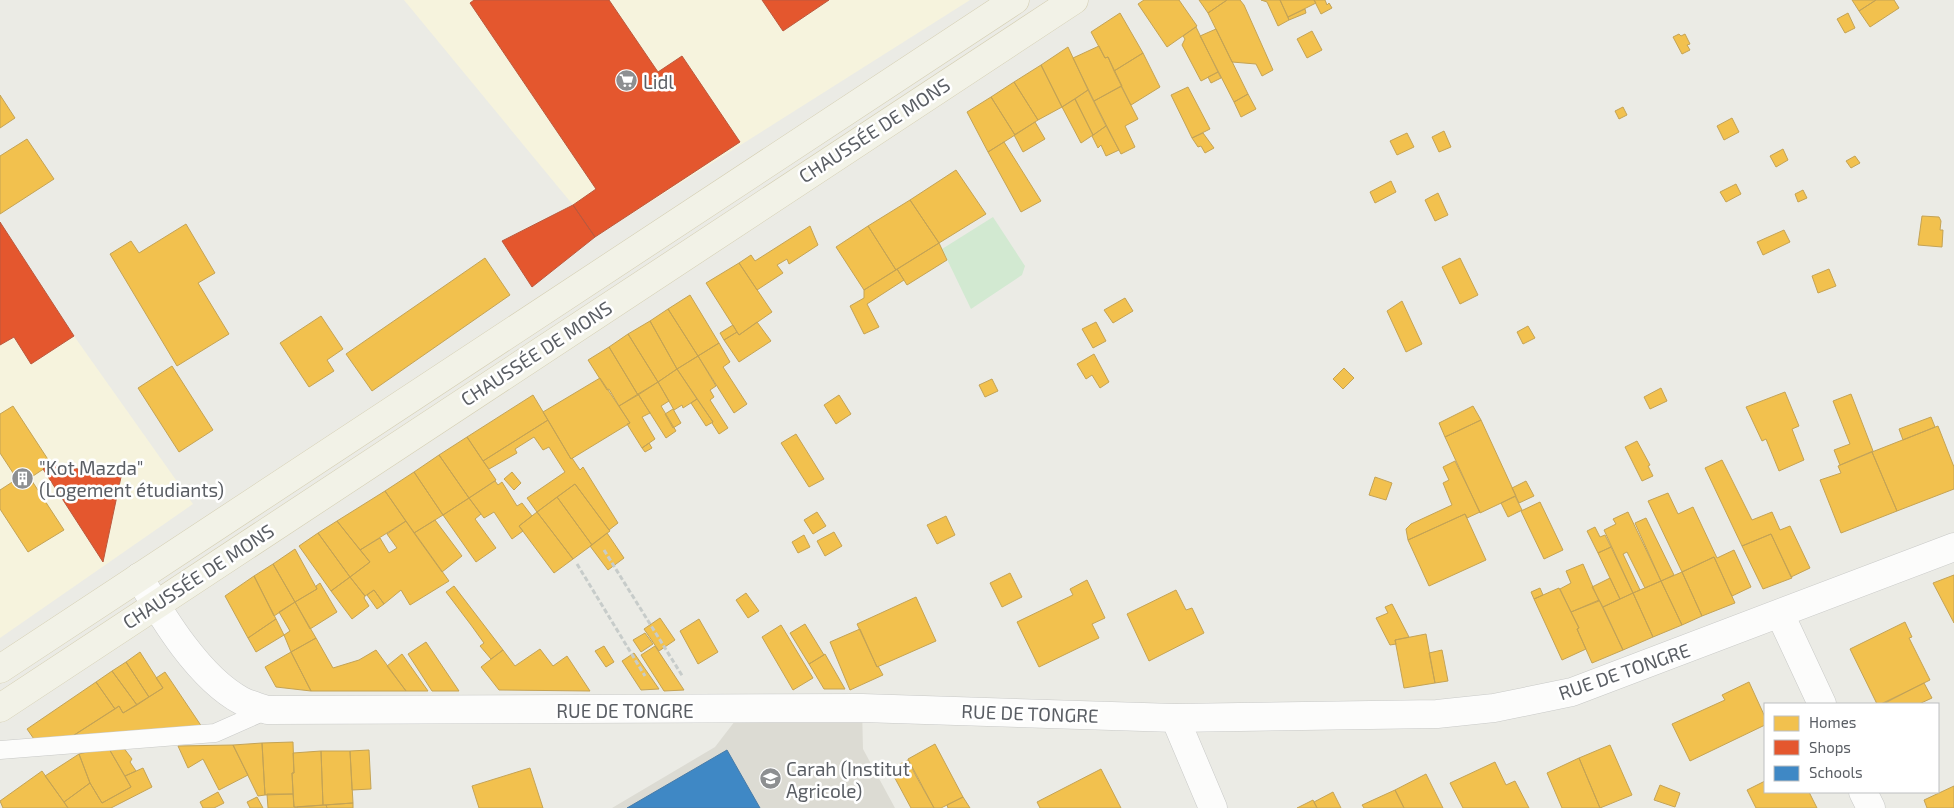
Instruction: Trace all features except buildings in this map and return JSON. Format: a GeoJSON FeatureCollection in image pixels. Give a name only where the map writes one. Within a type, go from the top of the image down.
{"type":"FeatureCollection","features":[{"type":"Feature","properties":{"kind":"main road","name":"CHAUSSÉE DE MONS"},"geometry":{"type":"LineString","coordinates":[[0,668],[1014,0]]}},
{"type":"Feature","properties":{"kind":"main road","name":"CHAUSSÉE DE MONS"},"geometry":{"type":"LineString","coordinates":[[0,708],[1074,0]]}},
{"type":"Feature","properties":{"kind":"street","name":"RUE DE TONGRE"},"geometry":{"type":"LineString","coordinates":[[139,577],[199,666],[218,684],[242,701],[268,710],[862,708],[1175,718],[1437,714],[1494,708],[1572,692],[1954,547]]}},
{"type":"Feature","properties":{"kind":"street"},"geometry":{"type":"LineString","coordinates":[[1780,614],[1822,703]]}},
{"type":"Feature","properties":{"kind":"street"},"geometry":{"type":"LineString","coordinates":[[1175,718],[1212,808]]}},
{"type":"Feature","properties":{"kind":"street"},"geometry":{"type":"LineString","coordinates":[[1864,793],[1871,808]]}},
{"type":"Feature","properties":{"kind":"lane"},"geometry":{"type":"LineString","coordinates":[[0,750],[215,734],[268,710]]}},
{"type":"Feature","properties":{"kind":"path"},"geometry":{"type":"LineString","coordinates":[[604,550],[703,710]]}},
{"type":"Feature","properties":{"kind":"path"},"geometry":{"type":"LineString","coordinates":[[577,564],[665,709]]}},
{"type":"Feature","properties":{"kind":"shaded area"},"geometry":{"type":"Polygon","coordinates":[[[404,0],[970,0],[595,237],[573,205],[404,0]]]}},
{"type":"Feature","properties":{"kind":"shaded area"},"geometry":{"type":"Polygon","coordinates":[[[74,336],[193,504],[0,638],[0,345],[14,337],[31,364],[74,336]]]}},
{"type":"Feature","properties":{"kind":"shaded area","name":"Carah (Institut Agricole)"},"geometry":{"type":"Polygon","coordinates":[[[745,708],[862,708],[863,749],[895,808],[612,808],[715,747],[745,708]]]}},
{"type":"Feature","properties":{"kind":"green space"},"geometry":{"type":"Polygon","coordinates":[[[993,217],[1025,266],[1022,275],[971,309],[942,249],[993,217]]]}},
{"type":"Feature","properties":{"kind":"place","name":"Lidl"},"geometry":{"type":"Point","coordinates":[627,81]}},
{"type":"Feature","properties":{"kind":"place","name":"\"Kot Mazda\" (Logement étudiants)"},"geometry":{"type":"Point","coordinates":[23,478]}},
{"type":"Feature","properties":{"kind":"place","name":"Carah (Institut Agricole)"},"geometry":{"type":"Point","coordinates":[770,779]}}]}
